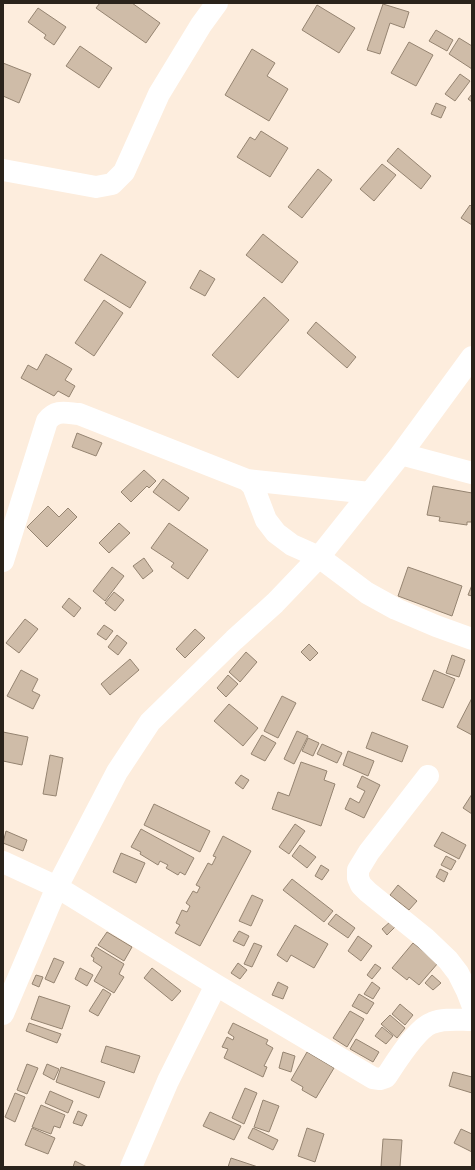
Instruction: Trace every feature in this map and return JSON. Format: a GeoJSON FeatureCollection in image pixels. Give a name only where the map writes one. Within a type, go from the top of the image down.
{"type":"FeatureCollection","features":[{"type":"Feature","properties":{"kind":"street"},"geometry":{"type":"LineString","coordinates":[[3,170],[96,188],[112,184],[124,172],[159,94],[201,25],[217,3]]}},
{"type":"Feature","properties":{"kind":"street"},"geometry":{"type":"LineString","coordinates":[[3,1014],[57,887],[117,772],[150,722],[234,640],[275,604],[319,557],[401,454],[472,357]]}},
{"type":"Feature","properties":{"kind":"street"},"geometry":{"type":"LineString","coordinates":[[3,561],[41,437],[47,421],[52,414],[79,414],[247,480],[370,493]]}},
{"type":"Feature","properties":{"kind":"street"},"geometry":{"type":"LineString","coordinates":[[401,454],[472,473]]}},
{"type":"Feature","properties":{"kind":"street"},"geometry":{"type":"LineString","coordinates":[[247,480],[253,486],[266,520],[276,533],[292,545],[319,557],[367,593],[396,609],[472,639]]}},
{"type":"Feature","properties":{"kind":"street"},"geometry":{"type":"LineString","coordinates":[[428,776],[369,852],[358,870],[358,878],[368,892],[425,938],[448,960],[458,973],[468,992],[472,1004]]}},
{"type":"Feature","properties":{"kind":"street"},"geometry":{"type":"LineString","coordinates":[[3,862],[57,887],[216,985],[373,1078],[380,1079],[386,1077],[420,1029],[431,1023],[444,1020],[472,1020]]}},
{"type":"Feature","properties":{"kind":"street"},"geometry":{"type":"LineString","coordinates":[[131,1167],[168,1081],[216,985]]}},
{"type":"Feature","properties":{"kind":"building"},"geometry":{"type":"Polygon","coordinates":[[[100,3],[132,3],[160,23],[146,43],[96,8],[100,3]]]}},
{"type":"Feature","properties":{"kind":"building"},"geometry":{"type":"Polygon","coordinates":[[[383,4],[409,12],[404,28],[390,23],[380,54],[367,50],[383,4]]]}},
{"type":"Feature","properties":{"kind":"building"},"geometry":{"type":"Polygon","coordinates":[[[317,5],[355,28],[339,53],[302,30],[317,5]]]}},
{"type":"Feature","properties":{"kind":"building"},"geometry":{"type":"Polygon","coordinates":[[[38,8],[66,27],[54,45],[44,38],[46,35],[28,22],[38,8]]]}},
{"type":"Feature","properties":{"kind":"building"},"geometry":{"type":"Polygon","coordinates":[[[436,30],[453,40],[447,51],[429,41],[436,30]]]}},
{"type":"Feature","properties":{"kind":"building"},"geometry":{"type":"Polygon","coordinates":[[[459,38],[472,46],[472,69],[449,54],[459,38]]]}},
{"type":"Feature","properties":{"kind":"building"},"geometry":{"type":"Polygon","coordinates":[[[409,42],[433,55],[416,86],[391,73],[409,42]]]}},
{"type":"Feature","properties":{"kind":"building"},"geometry":{"type":"Polygon","coordinates":[[[80,46],[112,68],[99,88],[66,66],[80,46]]]}},
{"type":"Feature","properties":{"kind":"building"},"geometry":{"type":"Polygon","coordinates":[[[252,49],[275,63],[267,76],[288,89],[269,121],[225,95],[252,49]]]}},
{"type":"Feature","properties":{"kind":"building"},"geometry":{"type":"Polygon","coordinates":[[[3,63],[31,74],[19,103],[3,96],[3,63]]]}},
{"type":"Feature","properties":{"kind":"building"},"geometry":{"type":"Polygon","coordinates":[[[460,74],[470,81],[455,101],[445,94],[460,74]]]}},
{"type":"Feature","properties":{"kind":"building"},"geometry":{"type":"Polygon","coordinates":[[[472,94],[472,102],[468,99],[472,94]]]}},
{"type":"Feature","properties":{"kind":"building"},"geometry":{"type":"Polygon","coordinates":[[[436,103],[446,107],[441,118],[431,114],[436,103]]]}},
{"type":"Feature","properties":{"kind":"building"},"geometry":{"type":"Polygon","coordinates":[[[261,131],[288,148],[270,177],[237,157],[250,137],[255,140],[261,131]]]}},
{"type":"Feature","properties":{"kind":"building"},"geometry":{"type":"Polygon","coordinates":[[[398,148],[431,176],[421,189],[387,161],[398,148]]]}},
{"type":"Feature","properties":{"kind":"building"},"geometry":{"type":"Polygon","coordinates":[[[382,164],[396,175],[374,201],[360,189],[382,164]]]}},
{"type":"Feature","properties":{"kind":"building"},"geometry":{"type":"Polygon","coordinates":[[[318,169],[332,180],[302,218],[288,207],[318,169]]]}},
{"type":"Feature","properties":{"kind":"building"},"geometry":{"type":"Polygon","coordinates":[[[470,205],[472,207],[472,225],[461,218],[470,205]]]}},
{"type":"Feature","properties":{"kind":"building"},"geometry":{"type":"Polygon","coordinates":[[[263,234],[298,262],[282,283],[246,255],[263,234]]]}},
{"type":"Feature","properties":{"kind":"building"},"geometry":{"type":"Polygon","coordinates":[[[101,254],[146,282],[130,308],[84,280],[101,254]]]}},
{"type":"Feature","properties":{"kind":"building"},"geometry":{"type":"Polygon","coordinates":[[[200,270],[215,279],[205,296],[190,288],[200,270]]]}},
{"type":"Feature","properties":{"kind":"building"},"geometry":{"type":"Polygon","coordinates":[[[264,297],[289,320],[238,378],[212,355],[264,297]]]}},
{"type":"Feature","properties":{"kind":"building"},"geometry":{"type":"Polygon","coordinates":[[[104,300],[123,313],[94,356],[75,343],[104,300]]]}},
{"type":"Feature","properties":{"kind":"building"},"geometry":{"type":"Polygon","coordinates":[[[316,322],[356,357],[347,368],[307,333],[316,322]]]}},
{"type":"Feature","properties":{"kind":"building"},"geometry":{"type":"Polygon","coordinates":[[[46,354],[72,369],[65,380],[75,386],[69,397],[58,391],[54,396],[21,378],[28,365],[37,370],[46,354]]]}},
{"type":"Feature","properties":{"kind":"building"},"geometry":{"type":"Polygon","coordinates":[[[77,433],[102,443],[96,456],[72,447],[77,433]]]}},
{"type":"Feature","properties":{"kind":"building"},"geometry":{"type":"Polygon","coordinates":[[[144,470],[156,481],[149,488],[147,486],[131,502],[121,492],[144,470]]]}},
{"type":"Feature","properties":{"kind":"building"},"geometry":{"type":"Polygon","coordinates":[[[163,479],[189,498],[179,511],[153,492],[163,479]]]}},
{"type":"Feature","properties":{"kind":"building"},"geometry":{"type":"Polygon","coordinates":[[[433,486],[472,493],[472,522],[467,522],[467,525],[439,521],[440,517],[427,515],[433,486]]]}},
{"type":"Feature","properties":{"kind":"building"},"geometry":{"type":"Polygon","coordinates":[[[48,506],[59,517],[68,508],[77,517],[47,547],[27,527],[48,506]]]}},
{"type":"Feature","properties":{"kind":"building"},"geometry":{"type":"Polygon","coordinates":[[[119,523],[130,533],[109,553],[99,543],[119,523]]]}},
{"type":"Feature","properties":{"kind":"building"},"geometry":{"type":"Polygon","coordinates":[[[169,523],[208,550],[188,579],[171,567],[174,563],[151,548],[169,523]]]}},
{"type":"Feature","properties":{"kind":"building"},"geometry":{"type":"Polygon","coordinates":[[[144,558],[153,571],[143,579],[133,566],[144,558]]]}},
{"type":"Feature","properties":{"kind":"building"},"geometry":{"type":"Polygon","coordinates":[[[112,567],[124,576],[105,601],[93,591],[112,567]]]}},
{"type":"Feature","properties":{"kind":"building"},"geometry":{"type":"Polygon","coordinates":[[[408,567],[462,586],[452,616],[398,596],[408,567]]]}},
{"type":"Feature","properties":{"kind":"building"},"geometry":{"type":"Polygon","coordinates":[[[472,585],[472,596],[468,595],[472,585]]]}},
{"type":"Feature","properties":{"kind":"building"},"geometry":{"type":"Polygon","coordinates":[[[114,592],[124,600],[115,611],[105,603],[114,592]]]}},
{"type":"Feature","properties":{"kind":"building"},"geometry":{"type":"Polygon","coordinates":[[[69,598],[81,608],[74,617],[62,607],[69,598]]]}},
{"type":"Feature","properties":{"kind":"building"},"geometry":{"type":"Polygon","coordinates":[[[25,619],[38,629],[19,653],[6,643],[25,619]]]}},
{"type":"Feature","properties":{"kind":"building"},"geometry":{"type":"Polygon","coordinates":[[[104,625],[113,631],[106,640],[97,634],[104,625]]]}},
{"type":"Feature","properties":{"kind":"building"},"geometry":{"type":"Polygon","coordinates":[[[195,629],[205,638],[185,658],[176,649],[195,629]]]}},
{"type":"Feature","properties":{"kind":"building"},"geometry":{"type":"Polygon","coordinates":[[[117,635],[127,643],[118,655],[108,647],[117,635]]]}},
{"type":"Feature","properties":{"kind":"building"},"geometry":{"type":"Polygon","coordinates":[[[309,644],[318,653],[310,661],[301,652],[309,644]]]}},
{"type":"Feature","properties":{"kind":"building"},"geometry":{"type":"Polygon","coordinates":[[[246,652],[257,662],[240,682],[229,672],[246,652]]]}},
{"type":"Feature","properties":{"kind":"building"},"geometry":{"type":"Polygon","coordinates":[[[452,655],[465,660],[459,677],[446,673],[452,655]]]}},
{"type":"Feature","properties":{"kind":"building"},"geometry":{"type":"Polygon","coordinates":[[[130,659],[139,670],[110,695],[101,684],[130,659]]]}},
{"type":"Feature","properties":{"kind":"building"},"geometry":{"type":"Polygon","coordinates":[[[21,670],[38,679],[32,691],[40,695],[33,709],[7,696],[21,670]]]}},
{"type":"Feature","properties":{"kind":"building"},"geometry":{"type":"Polygon","coordinates":[[[434,670],[455,679],[443,708],[422,700],[434,670]]]}},
{"type":"Feature","properties":{"kind":"building"},"geometry":{"type":"Polygon","coordinates":[[[228,675],[238,684],[226,697],[217,688],[228,675]]]}},
{"type":"Feature","properties":{"kind":"building"},"geometry":{"type":"Polygon","coordinates":[[[282,696],[296,703],[278,738],[264,731],[282,696]]]}},
{"type":"Feature","properties":{"kind":"building"},"geometry":{"type":"Polygon","coordinates":[[[472,698],[472,735],[457,727],[472,698]]]}},
{"type":"Feature","properties":{"kind":"building"},"geometry":{"type":"Polygon","coordinates":[[[229,704],[258,728],[243,746],[214,721],[229,704]]]}},
{"type":"Feature","properties":{"kind":"building"},"geometry":{"type":"Polygon","coordinates":[[[297,731],[308,736],[294,764],[284,759],[297,731]]]}},
{"type":"Feature","properties":{"kind":"building"},"geometry":{"type":"Polygon","coordinates":[[[3,732],[28,737],[22,765],[3,761],[3,732]]]}},
{"type":"Feature","properties":{"kind":"building"},"geometry":{"type":"Polygon","coordinates":[[[372,732],[408,746],[402,762],[366,748],[372,732]]]}},
{"type":"Feature","properties":{"kind":"building"},"geometry":{"type":"Polygon","coordinates":[[[262,735],[276,743],[265,761],[251,754],[262,735]]]}},
{"type":"Feature","properties":{"kind":"building"},"geometry":{"type":"Polygon","coordinates":[[[308,738],[319,743],[313,756],[302,751],[308,738]]]}},
{"type":"Feature","properties":{"kind":"building"},"geometry":{"type":"Polygon","coordinates":[[[322,744],[342,753],[337,763],[317,754],[322,744]]]}},
{"type":"Feature","properties":{"kind":"building"},"geometry":{"type":"Polygon","coordinates":[[[348,751],[374,761],[368,776],[343,765],[348,751]]]}},
{"type":"Feature","properties":{"kind":"building"},"geometry":{"type":"Polygon","coordinates":[[[50,755],[63,758],[56,796],[43,794],[50,755]]]}},
{"type":"Feature","properties":{"kind":"building"},"geometry":{"type":"Polygon","coordinates":[[[301,762],[327,771],[324,780],[335,784],[321,826],[272,809],[278,792],[289,796],[301,762]]]}},
{"type":"Feature","properties":{"kind":"building"},"geometry":{"type":"Polygon","coordinates":[[[241,775],[249,780],[243,789],[235,783],[241,775]]]}},
{"type":"Feature","properties":{"kind":"building"},"geometry":{"type":"Polygon","coordinates":[[[362,776],[380,785],[364,818],[345,809],[350,798],[359,803],[365,791],[357,787],[362,776]]]}},
{"type":"Feature","properties":{"kind":"building"},"geometry":{"type":"Polygon","coordinates":[[[472,794],[472,814],[463,808],[472,794]]]}},
{"type":"Feature","properties":{"kind":"building"},"geometry":{"type":"Polygon","coordinates":[[[154,804],[210,831],[200,852],[144,825],[154,804]]]}},
{"type":"Feature","properties":{"kind":"building"},"geometry":{"type":"Polygon","coordinates":[[[295,824],[305,831],[289,854],[279,847],[295,824]]]}},
{"type":"Feature","properties":{"kind":"building"},"geometry":{"type":"Polygon","coordinates":[[[141,829],[194,858],[185,875],[180,872],[178,875],[166,868],[168,865],[160,861],[158,865],[140,854],[141,852],[131,847],[141,829]]]}},
{"type":"Feature","properties":{"kind":"building"},"geometry":{"type":"Polygon","coordinates":[[[6,831],[27,840],[23,851],[3,843],[6,831]]]}},
{"type":"Feature","properties":{"kind":"building"},"geometry":{"type":"Polygon","coordinates":[[[442,832],[466,845],[459,859],[434,846],[442,832]]]}},
{"type":"Feature","properties":{"kind":"building"},"geometry":{"type":"Polygon","coordinates":[[[223,836],[251,851],[200,946],[175,933],[180,925],[176,923],[182,910],[187,912],[190,906],[186,903],[193,891],[197,893],[200,887],[196,885],[208,863],[212,865],[216,857],[213,856],[223,836]]]}},
{"type":"Feature","properties":{"kind":"building"},"geometry":{"type":"Polygon","coordinates":[[[300,845],[316,857],[307,868],[292,856],[300,845]]]}},
{"type":"Feature","properties":{"kind":"building"},"geometry":{"type":"Polygon","coordinates":[[[121,853],[145,863],[136,883],[113,872],[121,853]]]}},
{"type":"Feature","properties":{"kind":"building"},"geometry":{"type":"Polygon","coordinates":[[[446,856],[456,861],[451,870],[441,865],[446,856]]]}},
{"type":"Feature","properties":{"kind":"building"},"geometry":{"type":"Polygon","coordinates":[[[321,865],[329,870],[322,880],[315,876],[321,865]]]}},
{"type":"Feature","properties":{"kind":"building"},"geometry":{"type":"Polygon","coordinates":[[[440,869],[448,873],[444,882],[436,877],[440,869]]]}},
{"type":"Feature","properties":{"kind":"building"},"geometry":{"type":"Polygon","coordinates":[[[292,879],[333,911],[324,922],[283,890],[292,879]]]}},
{"type":"Feature","properties":{"kind":"building"},"geometry":{"type":"Polygon","coordinates":[[[398,885],[417,901],[409,910],[390,895],[398,885]]]}},
{"type":"Feature","properties":{"kind":"building"},"geometry":{"type":"Polygon","coordinates":[[[252,895],[263,900],[251,926],[239,921],[252,895]]]}},
{"type":"Feature","properties":{"kind":"building"},"geometry":{"type":"Polygon","coordinates":[[[336,914],[355,928],[348,938],[328,924],[336,914]]]}},
{"type":"Feature","properties":{"kind":"building"},"geometry":{"type":"Polygon","coordinates":[[[391,921],[396,926],[387,935],[382,929],[391,921]]]}},
{"type":"Feature","properties":{"kind":"building"},"geometry":{"type":"Polygon","coordinates":[[[295,925],[328,944],[314,968],[291,955],[287,962],[277,955],[295,925]]]}},
{"type":"Feature","properties":{"kind":"building"},"geometry":{"type":"Polygon","coordinates":[[[239,931],[249,936],[244,946],[233,941],[239,931]]]}},
{"type":"Feature","properties":{"kind":"building"},"geometry":{"type":"Polygon","coordinates":[[[107,932],[132,947],[124,961],[98,945],[107,932]]]}},
{"type":"Feature","properties":{"kind":"building"},"geometry":{"type":"Polygon","coordinates":[[[358,936],[372,946],[361,961],[348,951],[358,936]]]}},
{"type":"Feature","properties":{"kind":"building"},"geometry":{"type":"Polygon","coordinates":[[[254,943],[262,946],[252,967],[244,964],[254,943]]]}},
{"type":"Feature","properties":{"kind":"building"},"geometry":{"type":"Polygon","coordinates":[[[413,943],[438,963],[419,985],[409,977],[407,980],[392,968],[413,943]]]}},
{"type":"Feature","properties":{"kind":"building"},"geometry":{"type":"Polygon","coordinates":[[[96,947],[124,964],[119,974],[124,977],[114,993],[94,981],[102,967],[93,961],[94,958],[91,956],[96,947]]]}},
{"type":"Feature","properties":{"kind":"building"},"geometry":{"type":"Polygon","coordinates":[[[54,958],[64,962],[54,983],[45,979],[54,958]]]}},
{"type":"Feature","properties":{"kind":"building"},"geometry":{"type":"Polygon","coordinates":[[[238,963],[247,970],[240,979],[231,973],[238,963]]]}},
{"type":"Feature","properties":{"kind":"building"},"geometry":{"type":"Polygon","coordinates":[[[375,964],[381,968],[372,979],[367,975],[375,964]]]}},
{"type":"Feature","properties":{"kind":"building"},"geometry":{"type":"Polygon","coordinates":[[[80,968],[93,975],[87,986],[75,979],[80,968]]]}},
{"type":"Feature","properties":{"kind":"building"},"geometry":{"type":"Polygon","coordinates":[[[152,968],[181,991],[172,1001],[144,978],[152,968]]]}},
{"type":"Feature","properties":{"kind":"building"},"geometry":{"type":"Polygon","coordinates":[[[36,975],[43,977],[39,987],[32,984],[36,975]]]}},
{"type":"Feature","properties":{"kind":"building"},"geometry":{"type":"Polygon","coordinates":[[[432,975],[441,983],[433,990],[425,983],[432,975]]]}},
{"type":"Feature","properties":{"kind":"building"},"geometry":{"type":"Polygon","coordinates":[[[278,982],[288,987],[283,999],[272,995],[278,982]]]}},
{"type":"Feature","properties":{"kind":"building"},"geometry":{"type":"Polygon","coordinates":[[[372,982],[380,988],[373,999],[364,994],[372,982]]]}},
{"type":"Feature","properties":{"kind":"building"},"geometry":{"type":"Polygon","coordinates":[[[103,989],[111,994],[98,1016],[89,1011],[103,989]]]}},
{"type":"Feature","properties":{"kind":"building"},"geometry":{"type":"Polygon","coordinates":[[[359,994],[374,1003],[367,1014],[352,1006],[359,994]]]}},
{"type":"Feature","properties":{"kind":"building"},"geometry":{"type":"Polygon","coordinates":[[[39,996],[70,1006],[62,1029],[31,1019],[39,996]]]}},
{"type":"Feature","properties":{"kind":"building"},"geometry":{"type":"Polygon","coordinates":[[[400,1004],[413,1015],[405,1025],[392,1014],[400,1004]]]}},
{"type":"Feature","properties":{"kind":"building"},"geometry":{"type":"Polygon","coordinates":[[[350,1011],[364,1019],[347,1047],[333,1038],[350,1011]]]}},
{"type":"Feature","properties":{"kind":"building"},"geometry":{"type":"Polygon","coordinates":[[[390,1015],[405,1028],[397,1038],[381,1024],[390,1015]]]}},
{"type":"Feature","properties":{"kind":"building"},"geometry":{"type":"Polygon","coordinates":[[[29,1023],[61,1034],[57,1043],[26,1031],[29,1023]]]}},
{"type":"Feature","properties":{"kind":"building"},"geometry":{"type":"Polygon","coordinates":[[[233,1023],[268,1040],[266,1044],[273,1048],[264,1066],[267,1067],[263,1077],[224,1058],[228,1049],[222,1047],[227,1037],[233,1040],[234,1037],[228,1033],[233,1023]]]}},
{"type":"Feature","properties":{"kind":"building"},"geometry":{"type":"Polygon","coordinates":[[[382,1027],[393,1036],[386,1044],[375,1036],[382,1027]]]}},
{"type":"Feature","properties":{"kind":"building"},"geometry":{"type":"Polygon","coordinates":[[[356,1039],[379,1052],[373,1062],[350,1049],[356,1039]]]}},
{"type":"Feature","properties":{"kind":"building"},"geometry":{"type":"Polygon","coordinates":[[[106,1046],[140,1056],[134,1073],[101,1062],[106,1046]]]}},
{"type":"Feature","properties":{"kind":"building"},"geometry":{"type":"Polygon","coordinates":[[[283,1052],[295,1056],[291,1072],[279,1068],[283,1052]]]}},
{"type":"Feature","properties":{"kind":"building"},"geometry":{"type":"Polygon","coordinates":[[[307,1052],[334,1068],[316,1098],[302,1090],[303,1087],[291,1080],[307,1052]]]}},
{"type":"Feature","properties":{"kind":"building"},"geometry":{"type":"Polygon","coordinates":[[[27,1064],[38,1068],[27,1094],[17,1090],[27,1064]]]}},
{"type":"Feature","properties":{"kind":"building"},"geometry":{"type":"Polygon","coordinates":[[[47,1064],[59,1069],[54,1080],[43,1074],[47,1064]]]}},
{"type":"Feature","properties":{"kind":"building"},"geometry":{"type":"Polygon","coordinates":[[[61,1067],[105,1082],[99,1098],[56,1082],[61,1067]]]}},
{"type":"Feature","properties":{"kind":"building"},"geometry":{"type":"Polygon","coordinates":[[[453,1072],[472,1077],[472,1093],[449,1086],[453,1072]]]}},
{"type":"Feature","properties":{"kind":"building"},"geometry":{"type":"Polygon","coordinates":[[[245,1088],[257,1093],[244,1124],[232,1118],[245,1088]]]}},
{"type":"Feature","properties":{"kind":"building"},"geometry":{"type":"Polygon","coordinates":[[[50,1091],[73,1101],[68,1113],[45,1103],[50,1091]]]}},
{"type":"Feature","properties":{"kind":"building"},"geometry":{"type":"Polygon","coordinates":[[[15,1093],[25,1097],[15,1122],[5,1117],[15,1093]]]}},
{"type":"Feature","properties":{"kind":"building"},"geometry":{"type":"Polygon","coordinates":[[[263,1100],[279,1106],[269,1132],[254,1127],[263,1100]]]}},
{"type":"Feature","properties":{"kind":"building"},"geometry":{"type":"Polygon","coordinates":[[[41,1105],[65,1115],[60,1128],[54,1126],[51,1134],[32,1127],[41,1105]]]}},
{"type":"Feature","properties":{"kind":"building"},"geometry":{"type":"Polygon","coordinates":[[[78,1111],[87,1115],[82,1126],[73,1123],[78,1111]]]}},
{"type":"Feature","properties":{"kind":"building"},"geometry":{"type":"Polygon","coordinates":[[[210,1112],[241,1126],[234,1140],[203,1126],[210,1112]]]}},
{"type":"Feature","properties":{"kind":"building"},"geometry":{"type":"Polygon","coordinates":[[[32,1128],[55,1138],[48,1154],[25,1145],[32,1128]]]}},
{"type":"Feature","properties":{"kind":"building"},"geometry":{"type":"Polygon","coordinates":[[[253,1128],[278,1140],[273,1150],[248,1138],[253,1128]]]}},
{"type":"Feature","properties":{"kind":"building"},"geometry":{"type":"Polygon","coordinates":[[[307,1128],[324,1134],[315,1162],[298,1156],[307,1128]]]}},
{"type":"Feature","properties":{"kind":"building"},"geometry":{"type":"Polygon","coordinates":[[[461,1129],[472,1134],[472,1152],[454,1143],[461,1129]]]}},
{"type":"Feature","properties":{"kind":"building"},"geometry":{"type":"Polygon","coordinates":[[[383,1139],[402,1140],[400,1167],[381,1167],[383,1139]]]}},
{"type":"Feature","properties":{"kind":"building"},"geometry":{"type":"Polygon","coordinates":[[[231,1158],[258,1167],[228,1167],[231,1158]]]}},
{"type":"Feature","properties":{"kind":"building"},"geometry":{"type":"Polygon","coordinates":[[[75,1161],[87,1167],[73,1167],[75,1161]]]}}]}
